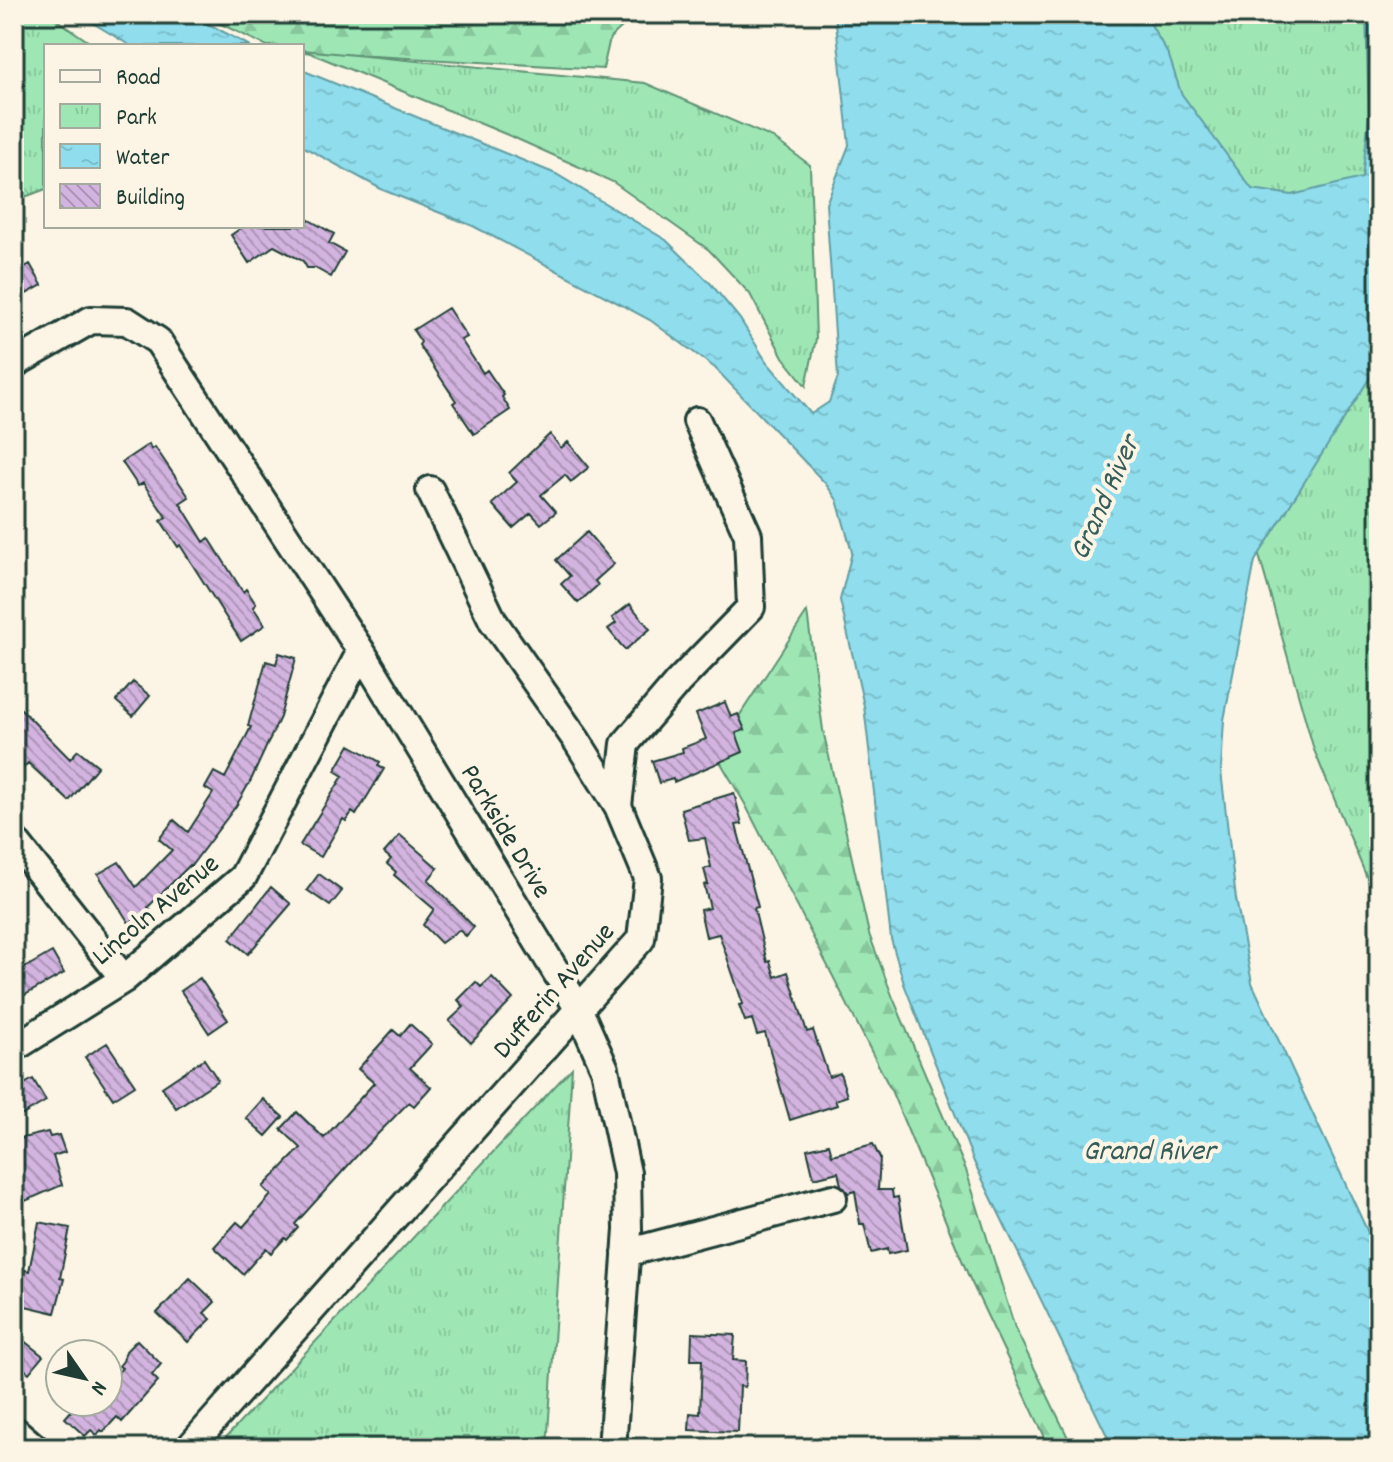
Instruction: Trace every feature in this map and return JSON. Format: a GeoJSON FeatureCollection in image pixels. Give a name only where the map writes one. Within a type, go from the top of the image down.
{"type":"FeatureCollection","features":[{"type":"Feature","properties":{"kind":"street","name":"Parkside Drive"},"geometry":{"type":"LineString","coordinates":[[14,364],[91,320],[127,321],[158,341],[361,651],[578,1008],[605,1069],[627,1173],[626,1253],[612,1448]]}},
{"type":"Feature","properties":{"kind":"street","name":"Dufferin Avenue"},"geometry":{"type":"LineString","coordinates":[[189,1448],[641,939],[648,878],[618,806],[625,744],[678,682],[751,607],[748,535],[697,421]]}},
{"type":"Feature","properties":{"kind":"street"},"geometry":{"type":"LineString","coordinates":[[430,490],[493,621],[577,741],[618,806]]}},
{"type":"Feature","properties":{"kind":"street","name":"Lincoln Avenue"},"geometry":{"type":"LineString","coordinates":[[14,1048],[124,979],[243,877],[361,651]]}},
{"type":"Feature","properties":{"kind":"street"},"geometry":{"type":"LineString","coordinates":[[14,840],[124,979]]}},
{"type":"Feature","properties":{"kind":"street"},"geometry":{"type":"LineString","coordinates":[[626,1253],[833,1198]]}},
{"type":"Feature","properties":{"kind":"street"},"geometry":{"type":"LineString","coordinates":[[14,1430],[35,1448]]}},
{"type":"Feature","properties":{"kind":"green space"},"geometry":{"type":"Polygon","coordinates":[[[14,14],[48,14],[92,44],[44,44],[44,190],[14,201],[14,14]]]}},
{"type":"Feature","properties":{"kind":"green space"},"geometry":{"type":"Polygon","coordinates":[[[200,14],[636,14],[610,38],[603,69],[304,52],[304,44],[263,44],[200,14]]]}},
{"type":"Feature","properties":{"kind":"green space"},"geometry":{"type":"Polygon","coordinates":[[[1106,14],[1379,14],[1379,907],[1314,750],[1106,14]]]}},
{"type":"Feature","properties":{"kind":"green space"},"geometry":{"type":"Polygon","coordinates":[[[304,50],[645,83],[773,138],[810,165],[816,339],[806,386],[783,357],[750,294],[709,250],[613,182],[304,50]]]}},
{"type":"Feature","properties":{"kind":"green space"},"geometry":{"type":"Polygon","coordinates":[[[807,612],[823,730],[869,934],[966,1170],[1015,1328],[1073,1448],[1050,1448],[969,1277],[891,1090],[745,804],[715,753],[807,612]]]}},
{"type":"Feature","properties":{"kind":"green space"},"geometry":{"type":"Polygon","coordinates":[[[572,1068],[547,1448],[216,1448],[572,1068]]]}},
{"type":"Feature","properties":{"kind":"water"},"geometry":{"type":"Polygon","coordinates":[[[78,14],[190,14],[246,44],[128,44],[78,14]]]}},
{"type":"Feature","properties":{"kind":"water","name":"Grand River"},"geometry":{"type":"Polygon","coordinates":[[[835,14],[1145,14],[1169,56],[1181,93],[1252,189],[1292,195],[1362,178],[1369,116],[1366,14],[1379,14],[1379,363],[1255,561],[1224,720],[1221,771],[1236,899],[1252,983],[1379,1256],[1379,1448],[1113,1448],[974,1162],[904,984],[891,939],[864,706],[840,600],[852,552],[837,500],[825,483],[715,368],[650,320],[473,226],[383,190],[304,147],[304,71],[556,174],[666,240],[711,284],[740,319],[766,361],[811,414],[829,402],[838,377],[826,204],[849,145],[835,14]]]}},
{"type":"Feature","properties":{"kind":"building"},"geometry":{"type":"Polygon","coordinates":[[[304,217],[334,234],[329,243],[345,252],[331,277],[315,268],[307,268],[303,261],[274,246],[249,263],[231,235],[241,228],[304,228],[304,217]]]}},
{"type":"Feature","properties":{"kind":"building"},"geometry":{"type":"Polygon","coordinates":[[[30,264],[42,285],[19,298],[14,288],[14,273],[30,264]]]}},
{"type":"Feature","properties":{"kind":"building"},"geometry":{"type":"Polygon","coordinates":[[[448,308],[467,337],[461,340],[483,373],[487,370],[510,410],[474,434],[453,403],[456,401],[419,345],[421,342],[413,330],[448,308]]]}},
{"type":"Feature","properties":{"kind":"building"},"geometry":{"type":"Polygon","coordinates":[[[550,434],[561,448],[568,442],[589,467],[571,482],[565,475],[541,495],[556,512],[541,524],[531,513],[513,528],[492,504],[517,482],[509,473],[550,434]]]}},
{"type":"Feature","properties":{"kind":"building"},"geometry":{"type":"Polygon","coordinates":[[[149,444],[151,449],[155,447],[189,497],[180,503],[204,542],[209,538],[243,592],[246,589],[256,604],[253,607],[265,625],[241,641],[180,545],[178,547],[161,521],[166,517],[143,483],[138,486],[122,462],[149,444]]]}},
{"type":"Feature","properties":{"kind":"building"},"geometry":{"type":"Polygon","coordinates":[[[587,532],[614,564],[595,581],[598,585],[578,603],[561,584],[570,576],[556,560],[587,532]]]}},
{"type":"Feature","properties":{"kind":"building"},"geometry":{"type":"Polygon","coordinates":[[[630,604],[650,629],[625,650],[608,629],[616,623],[612,618],[630,604]]]}},
{"type":"Feature","properties":{"kind":"building"},"geometry":{"type":"Polygon","coordinates":[[[279,653],[296,658],[280,717],[251,780],[236,806],[191,866],[148,907],[151,910],[129,923],[98,874],[119,862],[136,887],[172,850],[159,839],[174,820],[188,832],[213,793],[205,788],[214,772],[225,778],[251,727],[248,726],[266,661],[276,664],[279,653]]]}},
{"type":"Feature","properties":{"kind":"building"},"geometry":{"type":"Polygon","coordinates":[[[133,682],[150,696],[133,716],[116,701],[133,682]]]}},
{"type":"Feature","properties":{"kind":"building"},"geometry":{"type":"Polygon","coordinates":[[[14,702],[70,759],[78,750],[98,766],[69,801],[28,763],[24,767],[14,756],[14,702]]]}},
{"type":"Feature","properties":{"kind":"building"},"geometry":{"type":"Polygon","coordinates":[[[725,702],[731,717],[738,714],[745,730],[736,733],[743,752],[674,782],[673,779],[659,783],[652,761],[683,752],[682,748],[706,739],[696,714],[725,702]]]}},
{"type":"Feature","properties":{"kind":"building"},"geometry":{"type":"Polygon","coordinates":[[[350,745],[380,762],[378,766],[384,769],[356,815],[352,812],[346,821],[343,819],[321,857],[300,845],[343,776],[335,771],[350,745]]]}},
{"type":"Feature","properties":{"kind":"building"},"geometry":{"type":"Polygon","coordinates":[[[734,793],[742,824],[736,825],[758,907],[754,908],[767,962],[770,961],[775,977],[788,972],[807,1032],[813,1030],[829,1077],[840,1073],[847,1096],[835,1100],[837,1105],[790,1120],[765,1033],[757,1035],[752,1019],[745,1021],[739,1005],[743,1004],[719,934],[706,937],[700,910],[710,908],[704,885],[708,884],[704,869],[711,867],[705,838],[689,840],[681,809],[734,793]]]}},
{"type":"Feature","properties":{"kind":"building"},"geometry":{"type":"Polygon","coordinates":[[[400,835],[438,868],[428,880],[474,927],[466,936],[459,930],[441,943],[423,925],[434,909],[394,875],[396,872],[387,864],[391,859],[384,853],[400,835]]]}},
{"type":"Feature","properties":{"kind":"building"},"geometry":{"type":"Polygon","coordinates":[[[319,874],[342,891],[330,906],[307,890],[319,874]]]}},
{"type":"Feature","properties":{"kind":"building"},"geometry":{"type":"Polygon","coordinates":[[[271,887],[291,904],[248,954],[230,939],[271,887]]]}},
{"type":"Feature","properties":{"kind":"building"},"geometry":{"type":"Polygon","coordinates":[[[52,952],[64,973],[14,1001],[14,974],[52,952]]]}},
{"type":"Feature","properties":{"kind":"building"},"geometry":{"type":"Polygon","coordinates":[[[492,977],[513,999],[471,1043],[449,1021],[464,1007],[458,1000],[476,982],[481,987],[492,977]]]}},
{"type":"Feature","properties":{"kind":"building"},"geometry":{"type":"Polygon","coordinates":[[[200,978],[228,1020],[209,1033],[181,991],[200,978]]]}},
{"type":"Feature","properties":{"kind":"building"},"geometry":{"type":"Polygon","coordinates":[[[410,1024],[432,1044],[410,1068],[431,1087],[414,1106],[409,1102],[362,1150],[295,1224],[298,1228],[287,1240],[285,1238],[271,1253],[266,1248],[243,1274],[214,1247],[237,1222],[243,1227],[271,1195],[263,1187],[301,1148],[281,1129],[297,1112],[324,1138],[374,1083],[358,1069],[393,1030],[400,1036],[410,1024]]]}},
{"type":"Feature","properties":{"kind":"building"},"geometry":{"type":"Polygon","coordinates":[[[107,1043],[135,1085],[113,1099],[85,1057],[107,1043]]]}},
{"type":"Feature","properties":{"kind":"building"},"geometry":{"type":"Polygon","coordinates":[[[204,1059],[218,1080],[176,1108],[162,1087],[204,1059]]]}},
{"type":"Feature","properties":{"kind":"building"},"geometry":{"type":"Polygon","coordinates":[[[33,1079],[46,1101],[14,1120],[14,1090],[33,1079]]]}},
{"type":"Feature","properties":{"kind":"building"},"geometry":{"type":"Polygon","coordinates":[[[263,1099],[283,1117],[266,1136],[246,1118],[263,1099]]]}},
{"type":"Feature","properties":{"kind":"building"},"geometry":{"type":"Polygon","coordinates":[[[48,1132],[50,1137],[59,1135],[65,1152],[53,1156],[62,1185],[23,1202],[14,1175],[14,1140],[48,1132]]]}},
{"type":"Feature","properties":{"kind":"building"},"geometry":{"type":"Polygon","coordinates":[[[829,1144],[832,1155],[873,1144],[880,1158],[878,1190],[892,1190],[893,1198],[898,1197],[907,1250],[888,1254],[887,1249],[871,1253],[864,1224],[860,1224],[855,1191],[848,1193],[841,1185],[838,1172],[814,1178],[807,1149],[829,1144]]]}},
{"type":"Feature","properties":{"kind":"building"},"geometry":{"type":"Polygon","coordinates":[[[39,1222],[70,1228],[60,1278],[64,1279],[55,1313],[17,1304],[25,1270],[29,1271],[39,1222]]]}},
{"type":"Feature","properties":{"kind":"building"},"geometry":{"type":"Polygon","coordinates":[[[190,1278],[215,1302],[204,1313],[211,1319],[188,1342],[157,1313],[190,1278]]]}},
{"type":"Feature","properties":{"kind":"building"},"geometry":{"type":"Polygon","coordinates":[[[14,1333],[43,1356],[29,1373],[14,1362],[14,1333]]]}},
{"type":"Feature","properties":{"kind":"building"},"geometry":{"type":"Polygon","coordinates":[[[692,1333],[735,1335],[733,1360],[746,1361],[745,1387],[740,1386],[738,1432],[689,1430],[690,1413],[700,1414],[702,1360],[691,1360],[692,1333]]]}},
{"type":"Feature","properties":{"kind":"building"},"geometry":{"type":"Polygon","coordinates":[[[137,1340],[161,1364],[152,1375],[158,1381],[122,1422],[118,1418],[124,1418],[126,1351],[137,1340]]]}},
{"type":"Feature","properties":{"kind":"building"},"geometry":{"type":"Polygon","coordinates":[[[65,1418],[116,1418],[103,1432],[101,1430],[97,1435],[91,1430],[85,1436],[65,1418]]]}}]}
